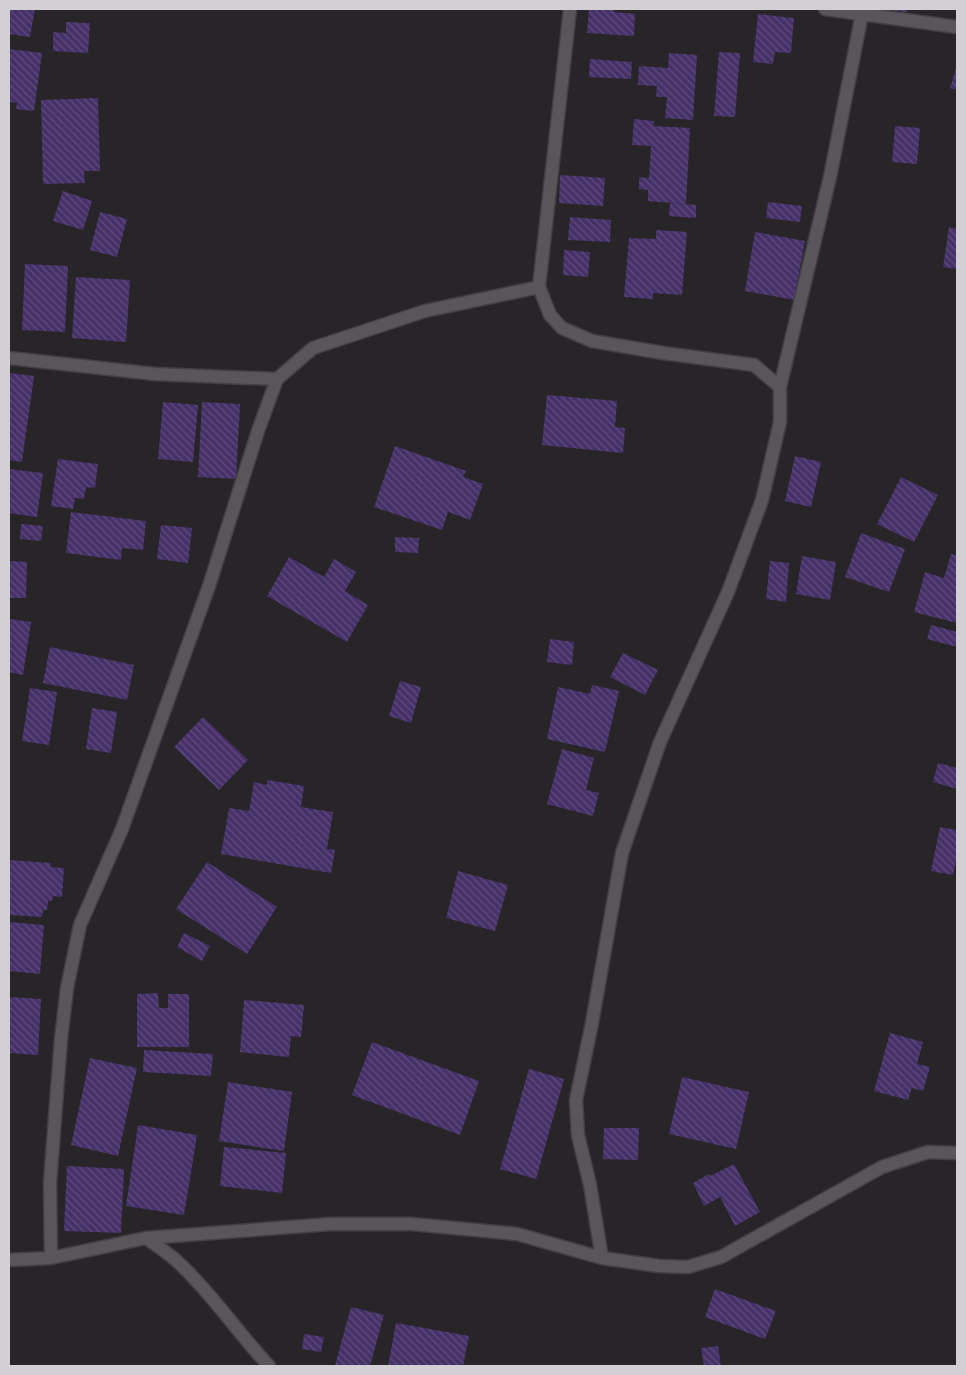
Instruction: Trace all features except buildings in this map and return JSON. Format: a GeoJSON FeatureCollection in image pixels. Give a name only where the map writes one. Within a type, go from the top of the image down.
{"type":"FeatureCollection","features":[{"type":"Feature","properties":{"kind":"street"},"geometry":{"type":"LineString","coordinates":[[570,9],[540,287],[550,315],[562,328],[592,341],[663,353],[754,364],[780,388]]}},
{"type":"Feature","properties":{"kind":"street"},"geometry":{"type":"LineString","coordinates":[[825,9],[957,27]]}},
{"type":"Feature","properties":{"kind":"street"},"geometry":{"type":"LineString","coordinates":[[602,1258],[590,1185],[578,1135],[576,1100],[592,1024],[622,853],[660,742],[728,592],[762,500],[780,422],[780,388],[830,177],[862,14]]}},
{"type":"Feature","properties":{"kind":"street"},"geometry":{"type":"LineString","coordinates":[[52,1258],[50,1183],[61,1039],[67,988],[80,925],[122,829],[209,586],[258,431],[277,379],[313,348],[425,311],[540,287]]}},
{"type":"Feature","properties":{"kind":"street"},"geometry":{"type":"LineString","coordinates":[[9,358],[155,374],[277,379]]}},
{"type":"Feature","properties":{"kind":"street"},"geometry":{"type":"LineString","coordinates":[[9,1260],[52,1258],[146,1238],[331,1224],[412,1224],[517,1234],[602,1258],[659,1266],[688,1267],[721,1257],[882,1167],[928,1152],[957,1153]]}},
{"type":"Feature","properties":{"kind":"street"},"geometry":{"type":"LineString","coordinates":[[146,1238],[179,1263],[220,1306],[268,1366]]}}]}
